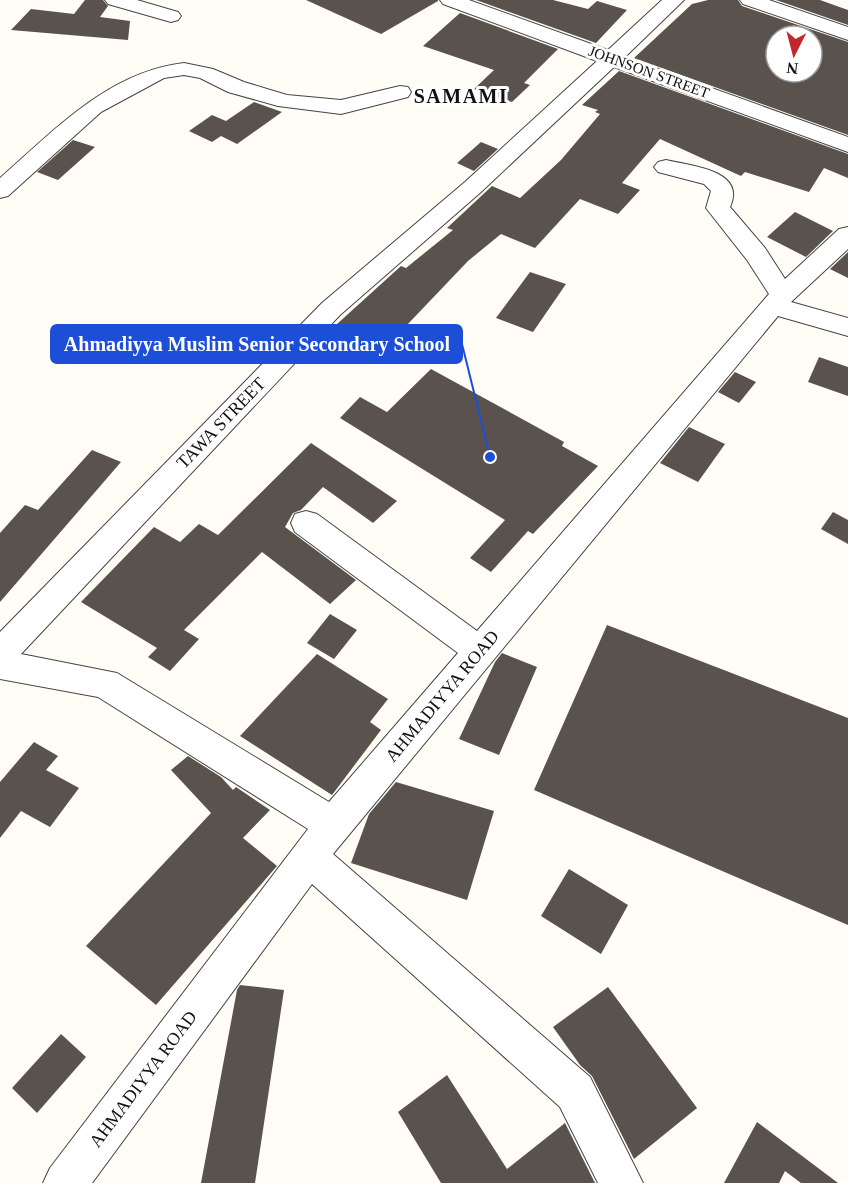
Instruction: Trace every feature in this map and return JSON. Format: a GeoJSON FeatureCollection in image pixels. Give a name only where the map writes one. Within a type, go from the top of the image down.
{"type":"FeatureCollection","features":[{"type":"Feature","properties":{"kind":"street"},"geometry":{"type":"LineString","coordinates":[[115,0],[171,16]]}},
{"type":"Feature","properties":{"kind":"street","name":"JOHNSON STREET"},"geometry":{"type":"LineString","coordinates":[[450,0],[848,145]]}},
{"type":"Feature","properties":{"kind":"street","name":"TAWA STREET"},"geometry":{"type":"LineString","coordinates":[[0,654],[331,309],[473,187],[674,0]]}},
{"type":"Feature","properties":{"kind":"street"},"geometry":{"type":"LineString","coordinates":[[750,0],[848,34]]}},
{"type":"Feature","properties":{"kind":"street"},"geometry":{"type":"LineString","coordinates":[[0,190],[93,107],[159,72],[184,69],[206,73],[236,87],[286,101],[341,107],[400,92]]}},
{"type":"Feature","properties":{"kind":"street"},"geometry":{"type":"LineString","coordinates":[[666,167],[712,179],[723,189],[723,197],[717,208],[756,254],[777,301],[848,327]]}},
{"type":"Feature","properties":{"kind":"street","name":"AHMADIYYA ROAD"},"geometry":{"type":"LineString","coordinates":[[65,1183],[333,825],[777,301],[848,234]]}},
{"type":"Feature","properties":{"kind":"street"},"geometry":{"type":"LineString","coordinates":[[306,523],[480,651]]}},
{"type":"Feature","properties":{"kind":"street"},"geometry":{"type":"LineString","coordinates":[[0,665],[105,683],[333,825]]}},
{"type":"Feature","properties":{"kind":"street"},"geometry":{"type":"LineString","coordinates":[[309,857],[575,1092],[621,1183]]}},
{"type":"Feature","properties":{"kind":"building"},"geometry":{"type":"Polygon","coordinates":[[[85,0],[103,0],[108,6],[100,17],[130,21],[128,40],[11,30],[31,9],[74,14],[85,0]]]}},
{"type":"Feature","properties":{"kind":"building"},"geometry":{"type":"Polygon","coordinates":[[[306,0],[438,0],[438,1],[381,34],[306,0]]]}},
{"type":"Feature","properties":{"kind":"building"},"geometry":{"type":"Polygon","coordinates":[[[476,0],[553,0],[588,9],[597,1],[627,10],[596,43],[476,0]]]}},
{"type":"Feature","properties":{"kind":"building"},"geometry":{"type":"Polygon","coordinates":[[[708,0],[738,0],[742,6],[795,24],[764,24],[764,84],[824,84],[824,34],[848,42],[848,135],[634,58],[692,4],[708,0]]]}},
{"type":"Feature","properties":{"kind":"building"},"geometry":{"type":"Polygon","coordinates":[[[776,0],[820,0],[848,10],[848,25],[776,0]]]}},
{"type":"Feature","properties":{"kind":"building"},"geometry":{"type":"Polygon","coordinates":[[[460,13],[558,49],[524,83],[530,85],[512,102],[474,89],[494,70],[423,46],[460,13]]]}},
{"type":"Feature","properties":{"kind":"building"},"geometry":{"type":"Polygon","coordinates":[[[619,71],[848,154],[848,178],[824,168],[809,192],[745,172],[741,176],[660,139],[622,183],[640,190],[618,214],[580,199],[535,248],[501,234],[468,261],[407,325],[404,324],[358,362],[334,347],[340,342],[326,334],[401,266],[406,268],[453,230],[447,228],[492,186],[520,198],[561,160],[600,114],[595,112],[598,110],[582,105],[619,71]]]}},
{"type":"Feature","properties":{"kind":"building"},"geometry":{"type":"Polygon","coordinates":[[[254,102],[282,112],[237,144],[221,136],[212,142],[189,131],[212,115],[226,121],[254,102]]]}},
{"type":"Feature","properties":{"kind":"building"},"geometry":{"type":"Polygon","coordinates":[[[73,140],[95,147],[58,180],[37,172],[73,140]]]}},
{"type":"Feature","properties":{"kind":"building"},"geometry":{"type":"Polygon","coordinates":[[[481,142],[498,149],[474,171],[457,163],[481,142]]]}},
{"type":"Feature","properties":{"kind":"building"},"geometry":{"type":"Polygon","coordinates":[[[795,212],[833,231],[806,257],[767,237],[795,212]]]}},
{"type":"Feature","properties":{"kind":"building"},"geometry":{"type":"Polygon","coordinates":[[[848,252],[848,278],[830,269],[848,252]]]}},
{"type":"Feature","properties":{"kind":"building"},"geometry":{"type":"Polygon","coordinates":[[[530,272],[566,284],[533,332],[496,318],[530,272]]]}},
{"type":"Feature","properties":{"kind":"building"},"geometry":{"type":"Polygon","coordinates":[[[819,357],[848,367],[848,396],[808,382],[819,357]]]}},
{"type":"Feature","properties":{"kind":"building"},"geometry":{"type":"Polygon","coordinates":[[[431,369],[564,442],[562,446],[598,466],[533,534],[528,531],[491,572],[470,558],[505,520],[340,418],[360,397],[387,412],[431,369]]]}},
{"type":"Feature","properties":{"kind":"building"},"geometry":{"type":"Polygon","coordinates":[[[735,372],[756,382],[739,403],[718,392],[735,372]]]}},
{"type":"Feature","properties":{"kind":"building"},"geometry":{"type":"Polygon","coordinates":[[[689,427],[725,444],[698,482],[660,463],[689,427]]]}},
{"type":"Feature","properties":{"kind":"building"},"geometry":{"type":"Polygon","coordinates":[[[311,443],[397,501],[373,523],[323,487],[301,510],[293,513],[285,527],[356,580],[330,604],[262,552],[184,630],[199,639],[170,671],[148,657],[157,648],[81,602],[154,527],[180,542],[199,524],[218,535],[311,443]]]}},
{"type":"Feature","properties":{"kind":"building"},"geometry":{"type":"Polygon","coordinates":[[[92,450],[121,462],[0,602],[0,533],[25,505],[38,510],[92,450]]]}},
{"type":"Feature","properties":{"kind":"building"},"geometry":{"type":"Polygon","coordinates":[[[833,512],[848,520],[848,544],[821,529],[833,512]]]}},
{"type":"Feature","properties":{"kind":"building"},"geometry":{"type":"Polygon","coordinates":[[[330,614],[357,630],[334,659],[307,643],[330,614]]]}},
{"type":"Feature","properties":{"kind":"building"},"geometry":{"type":"Polygon","coordinates":[[[607,625],[848,718],[848,925],[534,790],[607,625]]]}},
{"type":"Feature","properties":{"kind":"building"},"geometry":{"type":"Polygon","coordinates":[[[502,653],[537,667],[499,755],[459,739],[495,662],[502,653]]]}},
{"type":"Feature","properties":{"kind":"building"},"geometry":{"type":"Polygon","coordinates":[[[317,654],[388,699],[370,722],[381,730],[332,795],[240,736],[317,654]]]}},
{"type":"Feature","properties":{"kind":"building"},"geometry":{"type":"Polygon","coordinates":[[[34,742],[58,756],[46,770],[79,788],[50,827],[21,811],[0,838],[0,782],[34,742]]]}},
{"type":"Feature","properties":{"kind":"building"},"geometry":{"type":"Polygon","coordinates":[[[188,756],[221,777],[233,790],[236,787],[270,810],[243,838],[277,866],[156,1005],[86,946],[211,813],[171,770],[188,756]]]}},
{"type":"Feature","properties":{"kind":"building"},"geometry":{"type":"Polygon","coordinates":[[[396,782],[494,811],[467,900],[351,863],[369,814],[396,782]]]}},
{"type":"Feature","properties":{"kind":"building"},"geometry":{"type":"Polygon","coordinates":[[[569,869],[628,905],[601,954],[541,916],[569,869]]]}},
{"type":"Feature","properties":{"kind":"building"},"geometry":{"type":"Polygon","coordinates":[[[240,985],[284,990],[255,1183],[201,1183],[237,990],[240,985]]]}},
{"type":"Feature","properties":{"kind":"building"},"geometry":{"type":"Polygon","coordinates":[[[608,987],[697,1108],[634,1159],[592,1076],[580,1065],[553,1027],[608,987]]]}},
{"type":"Feature","properties":{"kind":"building"},"geometry":{"type":"Polygon","coordinates":[[[61,1034],[86,1057],[37,1113],[12,1088],[61,1034]]]}},
{"type":"Feature","properties":{"kind":"building"},"geometry":{"type":"Polygon","coordinates":[[[447,1075],[507,1169],[565,1123],[595,1183],[441,1183],[398,1112],[447,1075]]]}},
{"type":"Feature","properties":{"kind":"building"},"geometry":{"type":"Polygon","coordinates":[[[757,1122],[838,1183],[801,1183],[785,1171],[779,1183],[724,1183],[757,1122]]]}},
{"type":"Feature","properties":{"kind":"place","name":"Ahmadiyya Muslim Senior Secondary School"},"geometry":{"type":"Point","coordinates":[490,457]}},
{"type":"Feature","properties":{"kind":"district","name":"SAMAMI"},"geometry":{"type":"Point","coordinates":[461,96]}}]}
